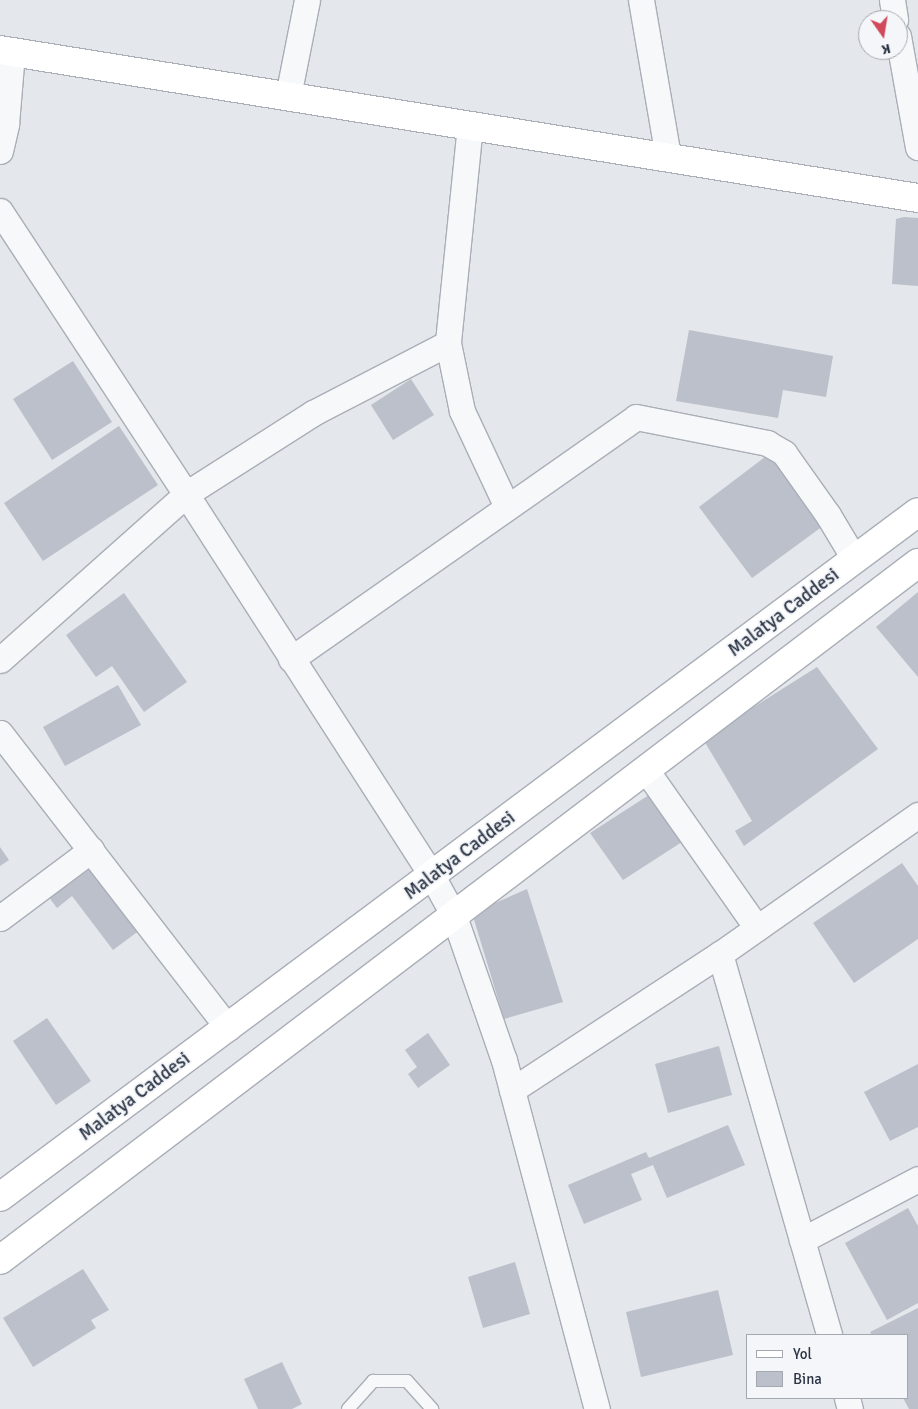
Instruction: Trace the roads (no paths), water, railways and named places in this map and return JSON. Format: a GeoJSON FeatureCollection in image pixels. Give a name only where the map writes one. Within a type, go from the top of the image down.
{"type":"FeatureCollection","features":[{"type":"Feature","properties":{"kind":"street"},"geometry":{"type":"LineString","coordinates":[[288,96],[307,0]]}},
{"type":"Feature","properties":{"kind":"street"},"geometry":{"type":"LineString","coordinates":[[641,0],[668,157]]}},
{"type":"Feature","properties":{"kind":"street"},"geometry":{"type":"LineString","coordinates":[[0,151],[6,51],[918,198]]}},
{"type":"Feature","properties":{"kind":"street"},"geometry":{"type":"LineString","coordinates":[[902,60],[918,147]]}},
{"type":"Feature","properties":{"kind":"street"},"geometry":{"type":"LineString","coordinates":[[470,125],[448,343],[462,411],[507,507]]}},
{"type":"Feature","properties":{"kind":"street"},"geometry":{"type":"LineString","coordinates":[[0,211],[186,494],[432,876],[454,916],[512,1090],[598,1409]]}},
{"type":"Feature","properties":{"kind":"street"},"geometry":{"type":"LineString","coordinates":[[0,660],[186,494],[313,413],[448,343]]}},
{"type":"Feature","properties":{"kind":"street"},"geometry":{"type":"LineString","coordinates":[[291,659],[636,417],[767,443],[784,453],[828,515],[855,560]]}},
{"type":"Feature","properties":{"kind":"street","name":"Malatya Caddesi"},"geometry":{"type":"LineString","coordinates":[[0,1197],[918,512]]}},
{"type":"Feature","properties":{"kind":"street"},"geometry":{"type":"LineString","coordinates":[[0,1260],[918,563]]}},
{"type":"Feature","properties":{"kind":"street"},"geometry":{"type":"LineString","coordinates":[[0,734],[228,1028]]}},
{"type":"Feature","properties":{"kind":"street"},"geometry":{"type":"LineString","coordinates":[[646,770],[757,928]]}},
{"type":"Feature","properties":{"kind":"street"},"geometry":{"type":"LineString","coordinates":[[512,1090],[720,954],[918,814]]}},
{"type":"Feature","properties":{"kind":"street"},"geometry":{"type":"LineString","coordinates":[[0,918],[91,850]]}},
{"type":"Feature","properties":{"kind":"street"},"geometry":{"type":"LineString","coordinates":[[720,954],[829,1334]]}},
{"type":"Feature","properties":{"kind":"street"},"geometry":{"type":"LineString","coordinates":[[802,1240],[918,1179]]}},
{"type":"Feature","properties":{"kind":"lane"},"geometry":{"type":"LineString","coordinates":[[348,1409],[373,1381],[406,1381],[432,1409]]}}]}
